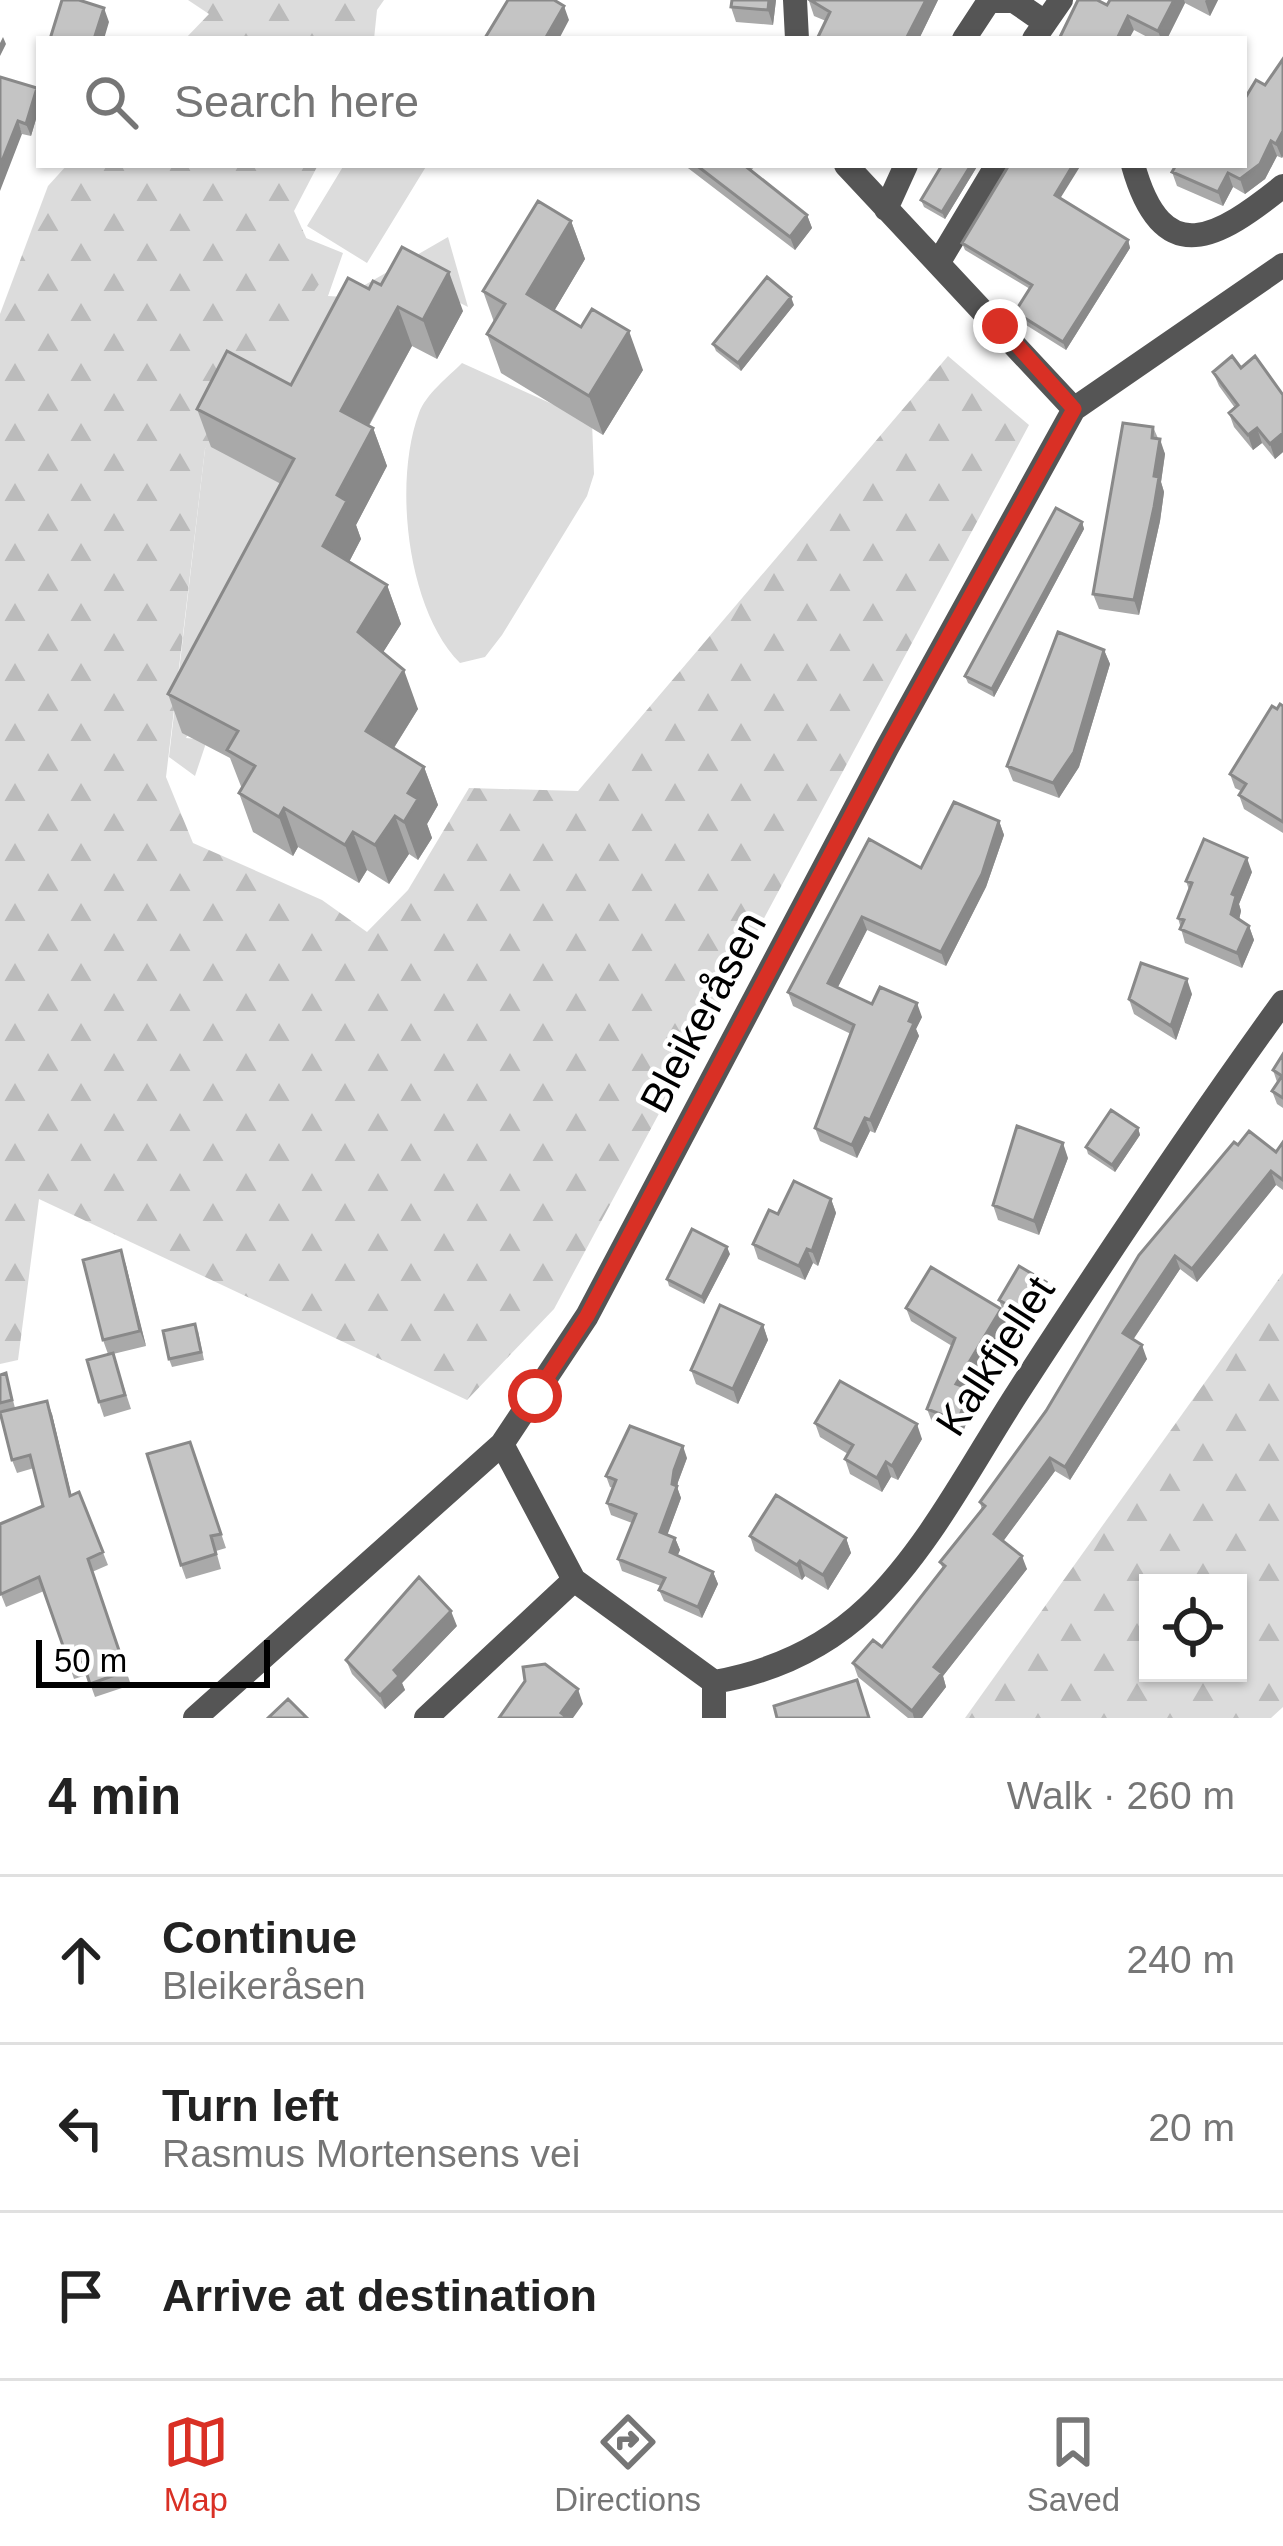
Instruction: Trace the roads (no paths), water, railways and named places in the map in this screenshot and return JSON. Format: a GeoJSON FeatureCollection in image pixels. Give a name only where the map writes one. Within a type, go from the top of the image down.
{"type":"FeatureCollection","features":[{"type":"Feature","properties":{"kind":"street"},"geometry":{"type":"LineString","coordinates":[[795,0],[796,36]]}},
{"type":"Feature","properties":{"kind":"street"},"geometry":{"type":"LineString","coordinates":[[966,36],[988,1],[1014,2],[1038,30],[1061,0]]}},
{"type":"Feature","properties":{"kind":"street"},"geometry":{"type":"LineString","coordinates":[[849,168],[940,260],[1074,409]]}},
{"type":"Feature","properties":{"kind":"street"},"geometry":{"type":"LineString","coordinates":[[886,209],[905,168]]}},
{"type":"Feature","properties":{"kind":"street"},"geometry":{"type":"LineString","coordinates":[[940,260],[995,168]]}},
{"type":"Feature","properties":{"kind":"street"},"geometry":{"type":"LineString","coordinates":[[1134,168],[1139,186],[1166,226],[1184,236],[1202,238],[1239,221],[1283,186]]}},
{"type":"Feature","properties":{"kind":"street","name":"Bleikeråsen"},"geometry":{"type":"LineString","coordinates":[[195,1718],[502,1444],[587,1316],[887,748],[1074,409],[1283,265]]}},
{"type":"Feature","properties":{"kind":"street","name":"Kalkfjellet"},"geometry":{"type":"LineString","coordinates":[[714,1682],[756,1675],[814,1647],[868,1606],[923,1537],[1174,1153],[1283,1002]]}},
{"type":"Feature","properties":{"kind":"street"},"geometry":{"type":"LineString","coordinates":[[502,1444],[574,1580],[714,1682],[714,1718]]}},
{"type":"Feature","properties":{"kind":"street"},"geometry":{"type":"LineString","coordinates":[[426,1718],[574,1580]]}}]}
